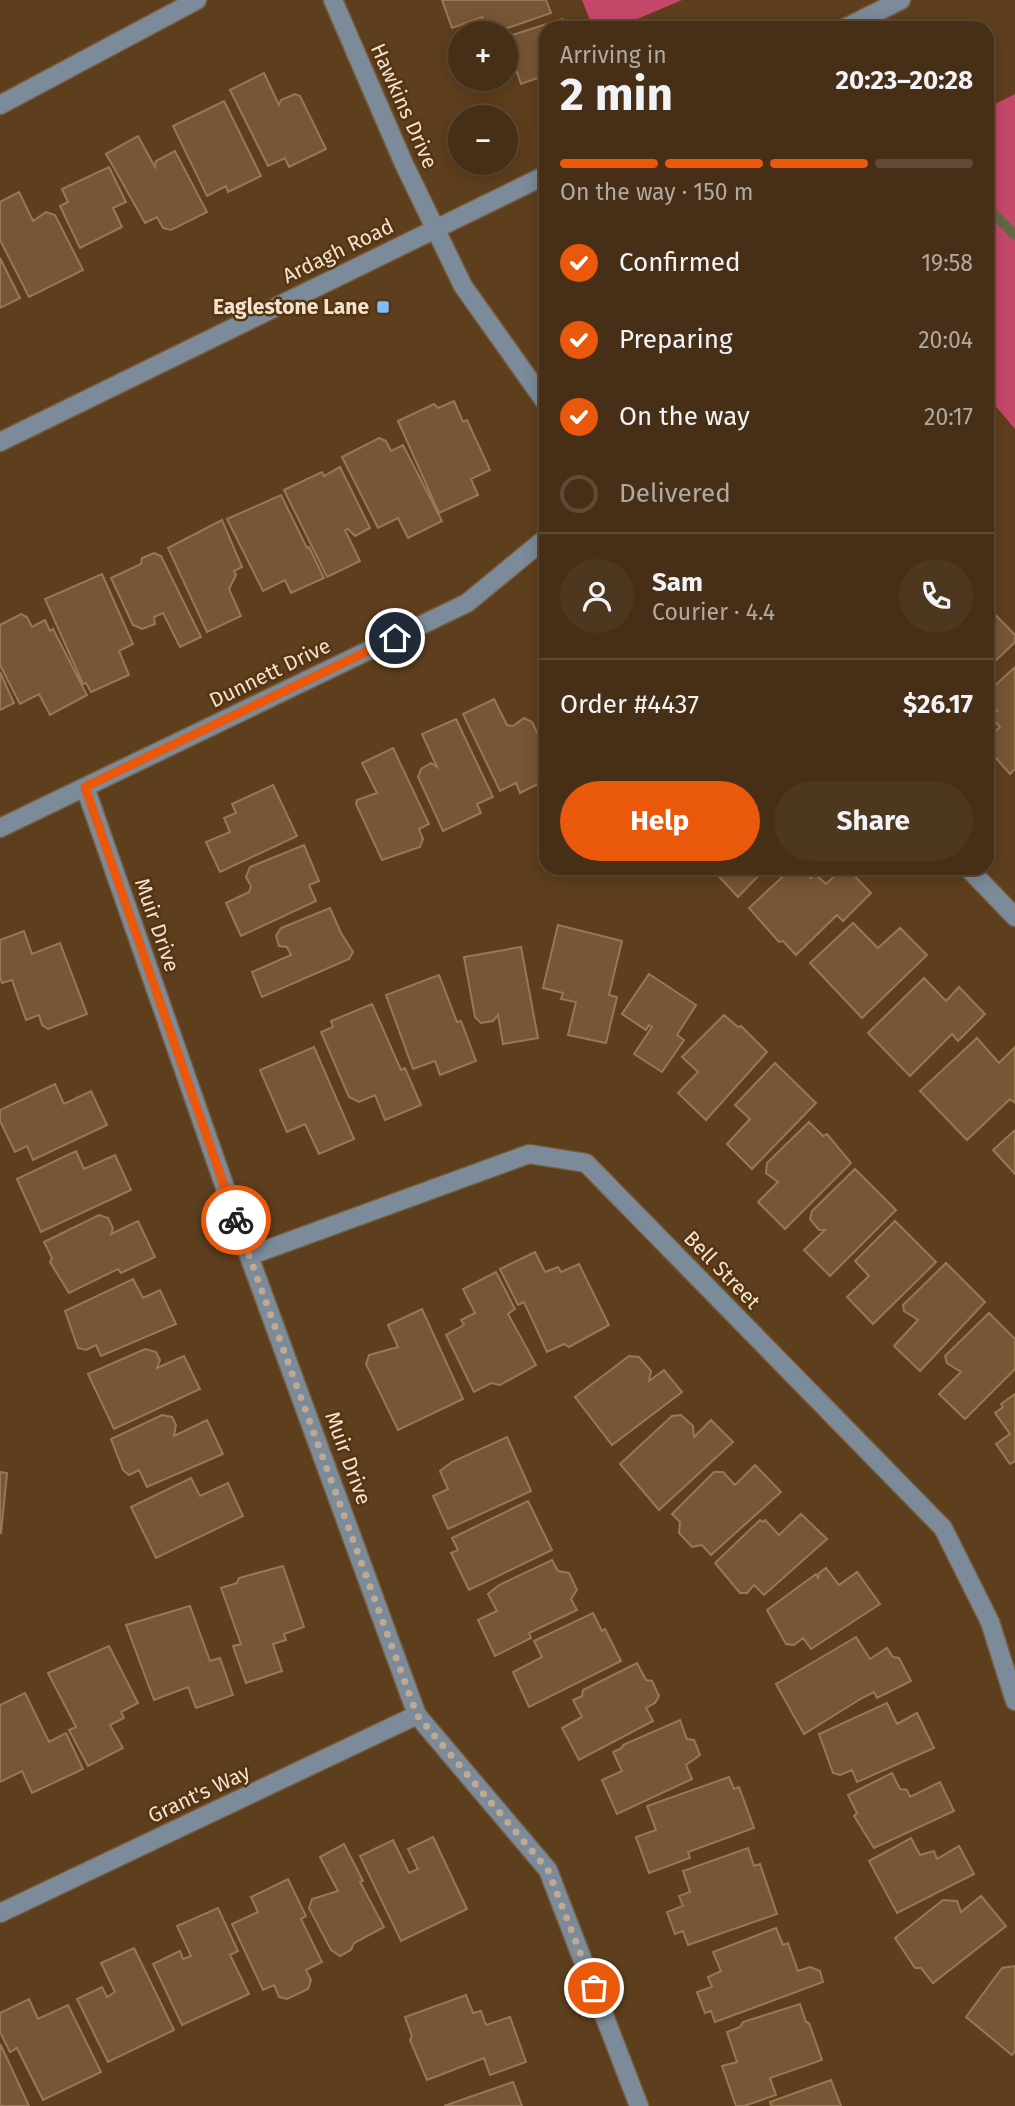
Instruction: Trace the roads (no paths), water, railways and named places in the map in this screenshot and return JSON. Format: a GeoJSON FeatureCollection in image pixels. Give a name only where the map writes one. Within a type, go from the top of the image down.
{"type":"FeatureCollection","features":[{"type":"Feature","properties":{"kind":"street"},"geometry":{"type":"LineString","coordinates":[[0,105],[197,0]]}},
{"type":"Feature","properties":{"kind":"street","name":"Hawkins Drive"},"geometry":{"type":"LineString","coordinates":[[333,0],[435,230]]}},
{"type":"Feature","properties":{"kind":"street"},"geometry":{"type":"LineString","coordinates":[[859,21],[901,0]]}},
{"type":"Feature","properties":{"kind":"street","name":"Ardagh Road"},"geometry":{"type":"LineString","coordinates":[[0,442],[539,178]]}},
{"type":"Feature","properties":{"kind":"street"},"geometry":{"type":"LineString","coordinates":[[435,230],[463,286],[539,393]]}},
{"type":"Feature","properties":{"kind":"street","name":"Dunnett Drive"},"geometry":{"type":"LineString","coordinates":[[0,828],[467,603],[539,544]]}},
{"type":"Feature","properties":{"kind":"street","name":"Muir Drive"},"geometry":{"type":"LineString","coordinates":[[85,787],[249,1256],[417,1715],[548,1870],[639,2106]]}},
{"type":"Feature","properties":{"kind":"street"},"geometry":{"type":"LineString","coordinates":[[975,875],[1015,917]]}},
{"type":"Feature","properties":{"kind":"street","name":"Bell Street"},"geometry":{"type":"LineString","coordinates":[[249,1256],[529,1154],[586,1163],[943,1528],[989,1622],[1015,1701]]}},
{"type":"Feature","properties":{"kind":"street","name":"Grant's Way"},"geometry":{"type":"LineString","coordinates":[[0,1913],[417,1715]]}},
{"type":"Feature","properties":{"kind":"waterway"},"geometry":{"type":"LineString","coordinates":[[994,214],[1015,235]]}},
{"type":"Feature","properties":{"kind":"place","name":"Eaglestone Lane"},"geometry":{"type":"Point","coordinates":[383,307]}}]}
